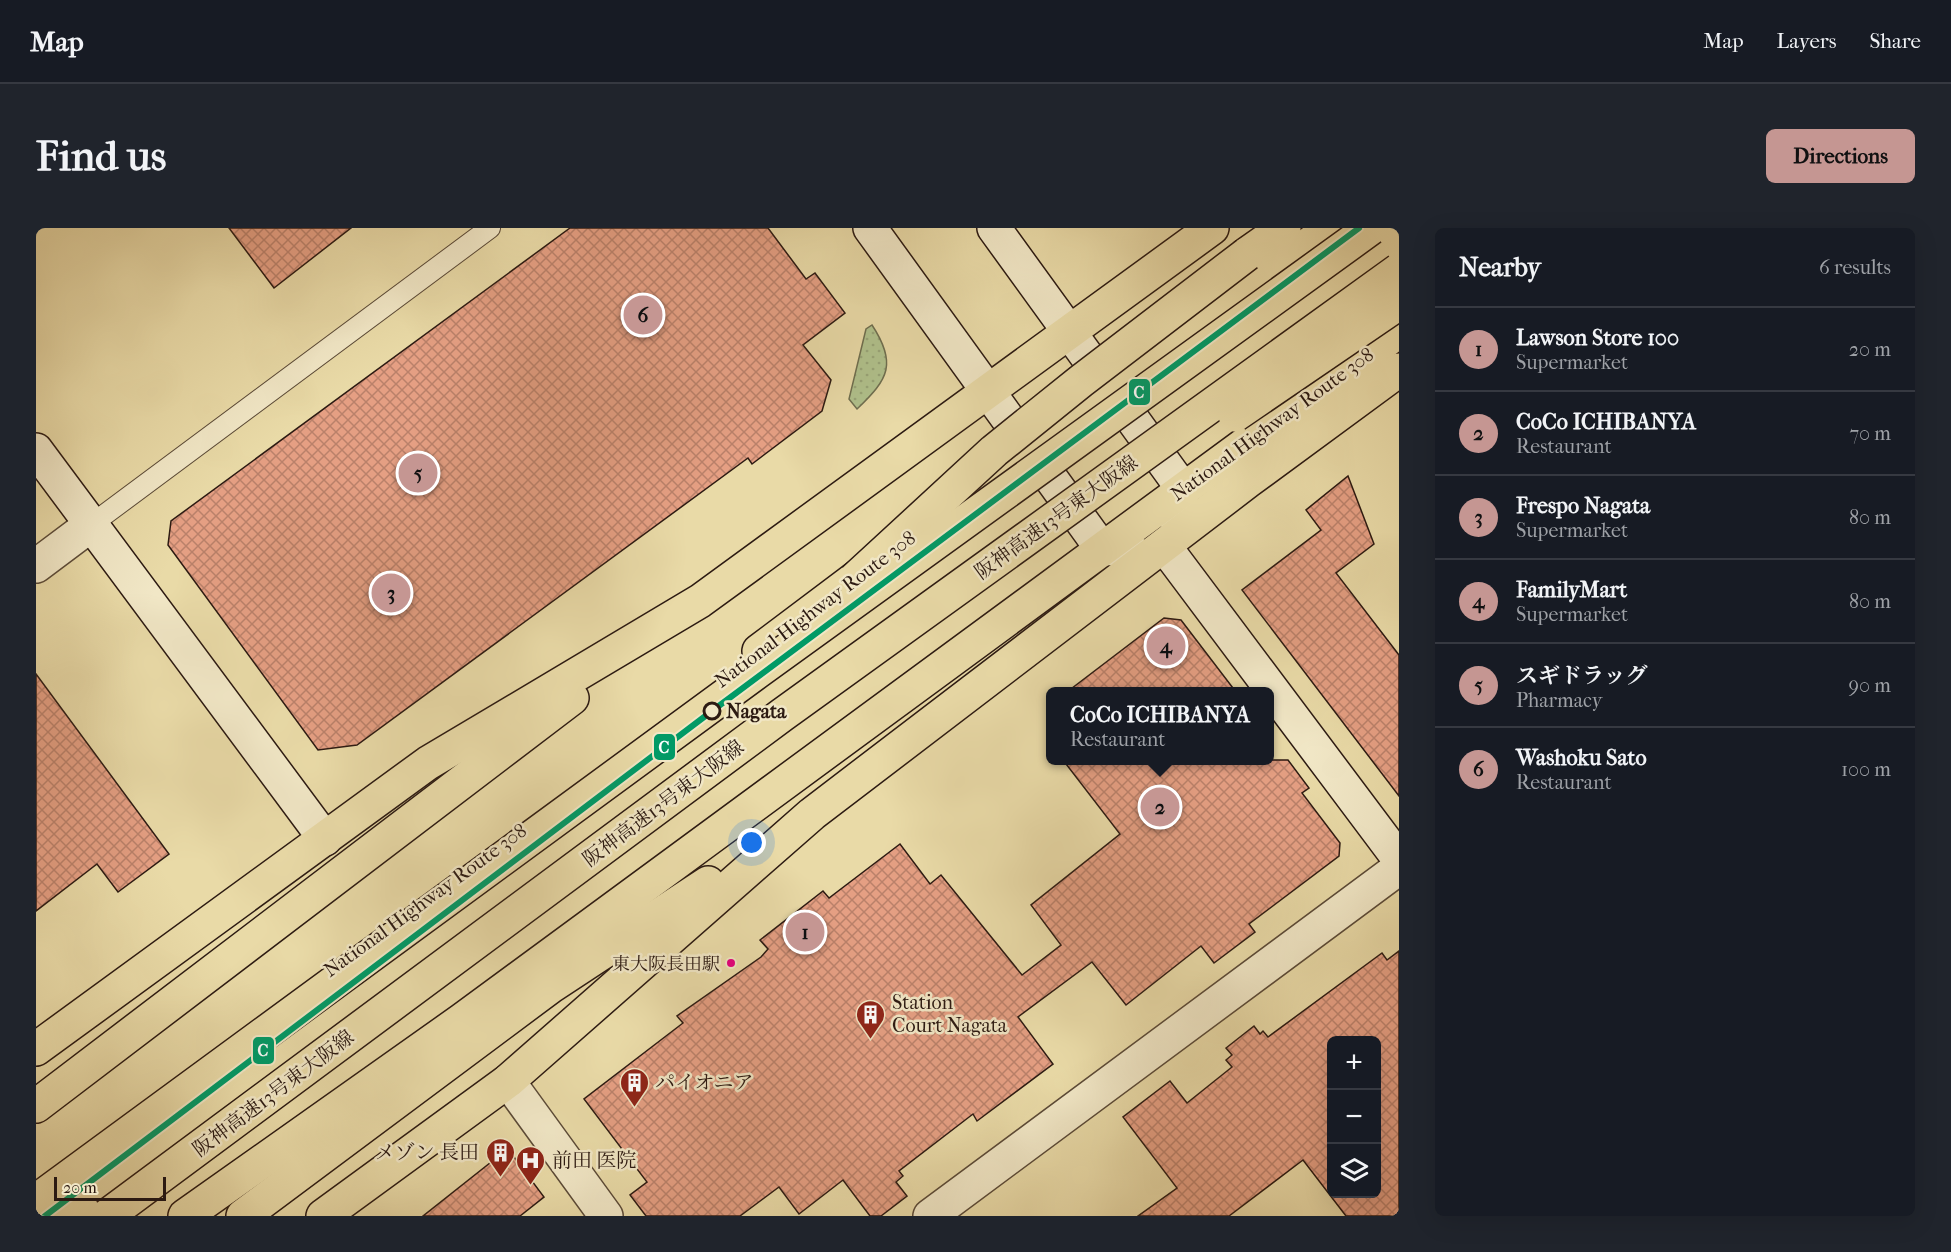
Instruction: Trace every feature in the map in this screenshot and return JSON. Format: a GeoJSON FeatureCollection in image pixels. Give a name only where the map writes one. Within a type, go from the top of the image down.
{"type":"FeatureCollection","features":[{"type":"Feature","properties":{"kind":"highway"},"geometry":{"type":"LineString","coordinates":[[36,1106],[700,601],[1212,228]]}},
{"type":"Feature","properties":{"kind":"highway"},"geometry":{"type":"LineString","coordinates":[[757,672],[994,451],[1081,381],[1284,228]]}},
{"type":"Feature","properties":{"kind":"highway","name":"National Highway Route 308"},"geometry":{"type":"LineString","coordinates":[[36,1182],[391,927],[1029,449],[1331,228]]}},
{"type":"Feature","properties":{"kind":"highway"},"geometry":{"type":"LineString","coordinates":[[36,1201],[757,672],[1371,228]]}},
{"type":"Feature","properties":{"kind":"highway","name":"阪神高速13号東大阪線"},"geometry":{"type":"LineString","coordinates":[[107,1216],[782,715],[1399,270]]}},
{"type":"Feature","properties":{"kind":"highway"},"geometry":{"type":"LineString","coordinates":[[782,715],[917,633],[1399,303]]}},
{"type":"Feature","properties":{"kind":"highway","name":"National Highway Route 308"},"geometry":{"type":"LineString","coordinates":[[185,1216],[462,1020],[1399,331]]}},
{"type":"Feature","properties":{"kind":"highway"},"geometry":{"type":"LineString","coordinates":[[243,1216],[550,987],[812,814],[1399,370]]}},
{"type":"Feature","properties":{"kind":"highway"},"geometry":{"type":"LineString","coordinates":[[36,1049],[428,763],[700,601]]}},
{"type":"Feature","properties":{"kind":"highway"},"geometry":{"type":"LineString","coordinates":[[323,1216],[508,1081],[812,814]]}},
{"type":"Feature","properties":{"kind":"street"},"geometry":{"type":"LineString","coordinates":[[870,228],[1102,549],[1165,547]]}},
{"type":"Feature","properties":{"kind":"street"},"geometry":{"type":"LineString","coordinates":[[994,228],[1183,489],[1165,547]]}},
{"type":"Feature","properties":{"kind":"street"},"geometry":{"type":"LineString","coordinates":[[36,450],[325,838]]}},
{"type":"Feature","properties":{"kind":"street"},"geometry":{"type":"LineString","coordinates":[[36,566],[92,524]]}},
{"type":"Feature","properties":{"kind":"street"},"geometry":{"type":"LineString","coordinates":[[1165,547],[1270,687]]}},
{"type":"Feature","properties":{"kind":"street"},"geometry":{"type":"LineString","coordinates":[[1274,692],[1399,859]]}},
{"type":"Feature","properties":{"kind":"street"},"geometry":{"type":"LineString","coordinates":[[930,1216],[1399,868]]}},
{"type":"Feature","properties":{"kind":"street"},"geometry":{"type":"LineString","coordinates":[[508,1081],[606,1216]]}},
{"type":"Feature","properties":{"kind":"lane"},"geometry":{"type":"LineString","coordinates":[[92,524],[490,228]]}},
{"type":"Feature","properties":{"kind":"green space"},"geometry":{"type":"Polygon","coordinates":[[[872,325],[885,350],[886,370],[876,389],[857,409],[849,399],[866,329],[872,325]]]}},
{"type":"Feature","properties":{"kind":"building"},"geometry":{"type":"Polygon","coordinates":[[[229,228],[351,228],[274,288],[229,228]]]}},
{"type":"Feature","properties":{"kind":"building"},"geometry":{"type":"Polygon","coordinates":[[[570,228],[768,228],[806,279],[815,273],[845,313],[803,345],[831,380],[822,411],[752,464],[748,458],[357,745],[318,750],[168,545],[171,521],[570,228]]]}},
{"type":"Feature","properties":{"kind":"building"},"geometry":{"type":"Polygon","coordinates":[[[1348,476],[1374,544],[1336,573],[1399,655],[1399,796],[1242,590],[1321,530],[1306,510],[1348,476]]]}},
{"type":"Feature","properties":{"kind":"building"},"geometry":{"type":"Polygon","coordinates":[[[1164,618],[1181,620],[1232,687],[1074,687],[1164,618]]]}},
{"type":"Feature","properties":{"kind":"building"},"geometry":{"type":"Polygon","coordinates":[[[36,674],[169,854],[118,892],[97,864],[36,911],[36,674]]]}},
{"type":"Feature","properties":{"kind":"building"},"geometry":{"type":"Polygon","coordinates":[[[1274,760],[1288,760],[1309,788],[1302,793],[1340,843],[1339,856],[1249,924],[1255,932],[1214,963],[1201,946],[1126,1005],[1092,962],[1018,1017],[1053,1064],[977,1121],[973,1114],[899,1171],[903,1176],[896,1182],[907,1196],[881,1216],[870,1216],[843,1180],[799,1214],[779,1187],[740,1216],[646,1216],[630,1195],[647,1182],[584,1099],[683,1023],[677,1016],[761,957],[768,949],[760,940],[823,891],[829,898],[900,844],[930,884],[941,875],[1022,975],[1061,945],[1031,905],[1120,834],[1067,765],[1274,765],[1274,760]]]}},
{"type":"Feature","properties":{"kind":"building"},"geometry":{"type":"Polygon","coordinates":[[[1399,951],[1399,1216],[1346,1216],[1332,1198],[1381,1198],[1381,1036],[1327,1036],[1327,1191],[1303,1160],[1229,1216],[1138,1216],[1177,1188],[1123,1117],[1170,1081],[1187,1103],[1232,1067],[1226,1060],[1232,1055],[1226,1048],[1254,1026],[1260,1034],[1263,1031],[1268,1037],[1382,953],[1387,960],[1399,951]]]}},
{"type":"Feature","properties":{"kind":"building","name":"メゾン 長田"},"geometry":{"type":"Polygon","coordinates":[[[500,1155],[514,1157],[544,1197],[520,1216],[423,1216],[500,1155]]]}},
{"type":"Feature","properties":{"kind":"transit line","name":"C"},"geometry":{"type":"LineString","coordinates":[[45,1216],[712,711],[1359,228]]}},
{"type":"Feature","properties":{"kind":"place","name":"Washoku Sato"},"geometry":{"type":"Point","coordinates":[643,315]}},
{"type":"Feature","properties":{"kind":"place","name":"スギドラッグ"},"geometry":{"type":"Point","coordinates":[418,473]}},
{"type":"Feature","properties":{"kind":"place","name":"Frespo Nagata"},"geometry":{"type":"Point","coordinates":[391,593]}},
{"type":"Feature","properties":{"kind":"place","name":"FamilyMart"},"geometry":{"type":"Point","coordinates":[1166,646]}},
{"type":"Feature","properties":{"kind":"place","name":"Nagata"},"geometry":{"type":"Point","coordinates":[712,711]}},
{"type":"Feature","properties":{"kind":"place","name":"CoCo ICHIBANYA"},"geometry":{"type":"Point","coordinates":[1160,807]}},
{"type":"Feature","properties":{"kind":"place","name":"Lawson Store 100"},"geometry":{"type":"Point","coordinates":[805,932]}},
{"type":"Feature","properties":{"kind":"place","name":"東大阪長田駅"},"geometry":{"type":"Point","coordinates":[731,963]}},
{"type":"Feature","properties":{"kind":"place","name":"Station Court Nagata"},"geometry":{"type":"Point","coordinates":[871,1040]}},
{"type":"Feature","properties":{"kind":"place","name":"パイオニア"},"geometry":{"type":"Point","coordinates":[634,1108]}},
{"type":"Feature","properties":{"kind":"place","name":"メゾン 長田"},"geometry":{"type":"Point","coordinates":[500,1178]}},
{"type":"Feature","properties":{"kind":"place","name":"前田 医院"},"geometry":{"type":"Point","coordinates":[531,1186]}}]}
